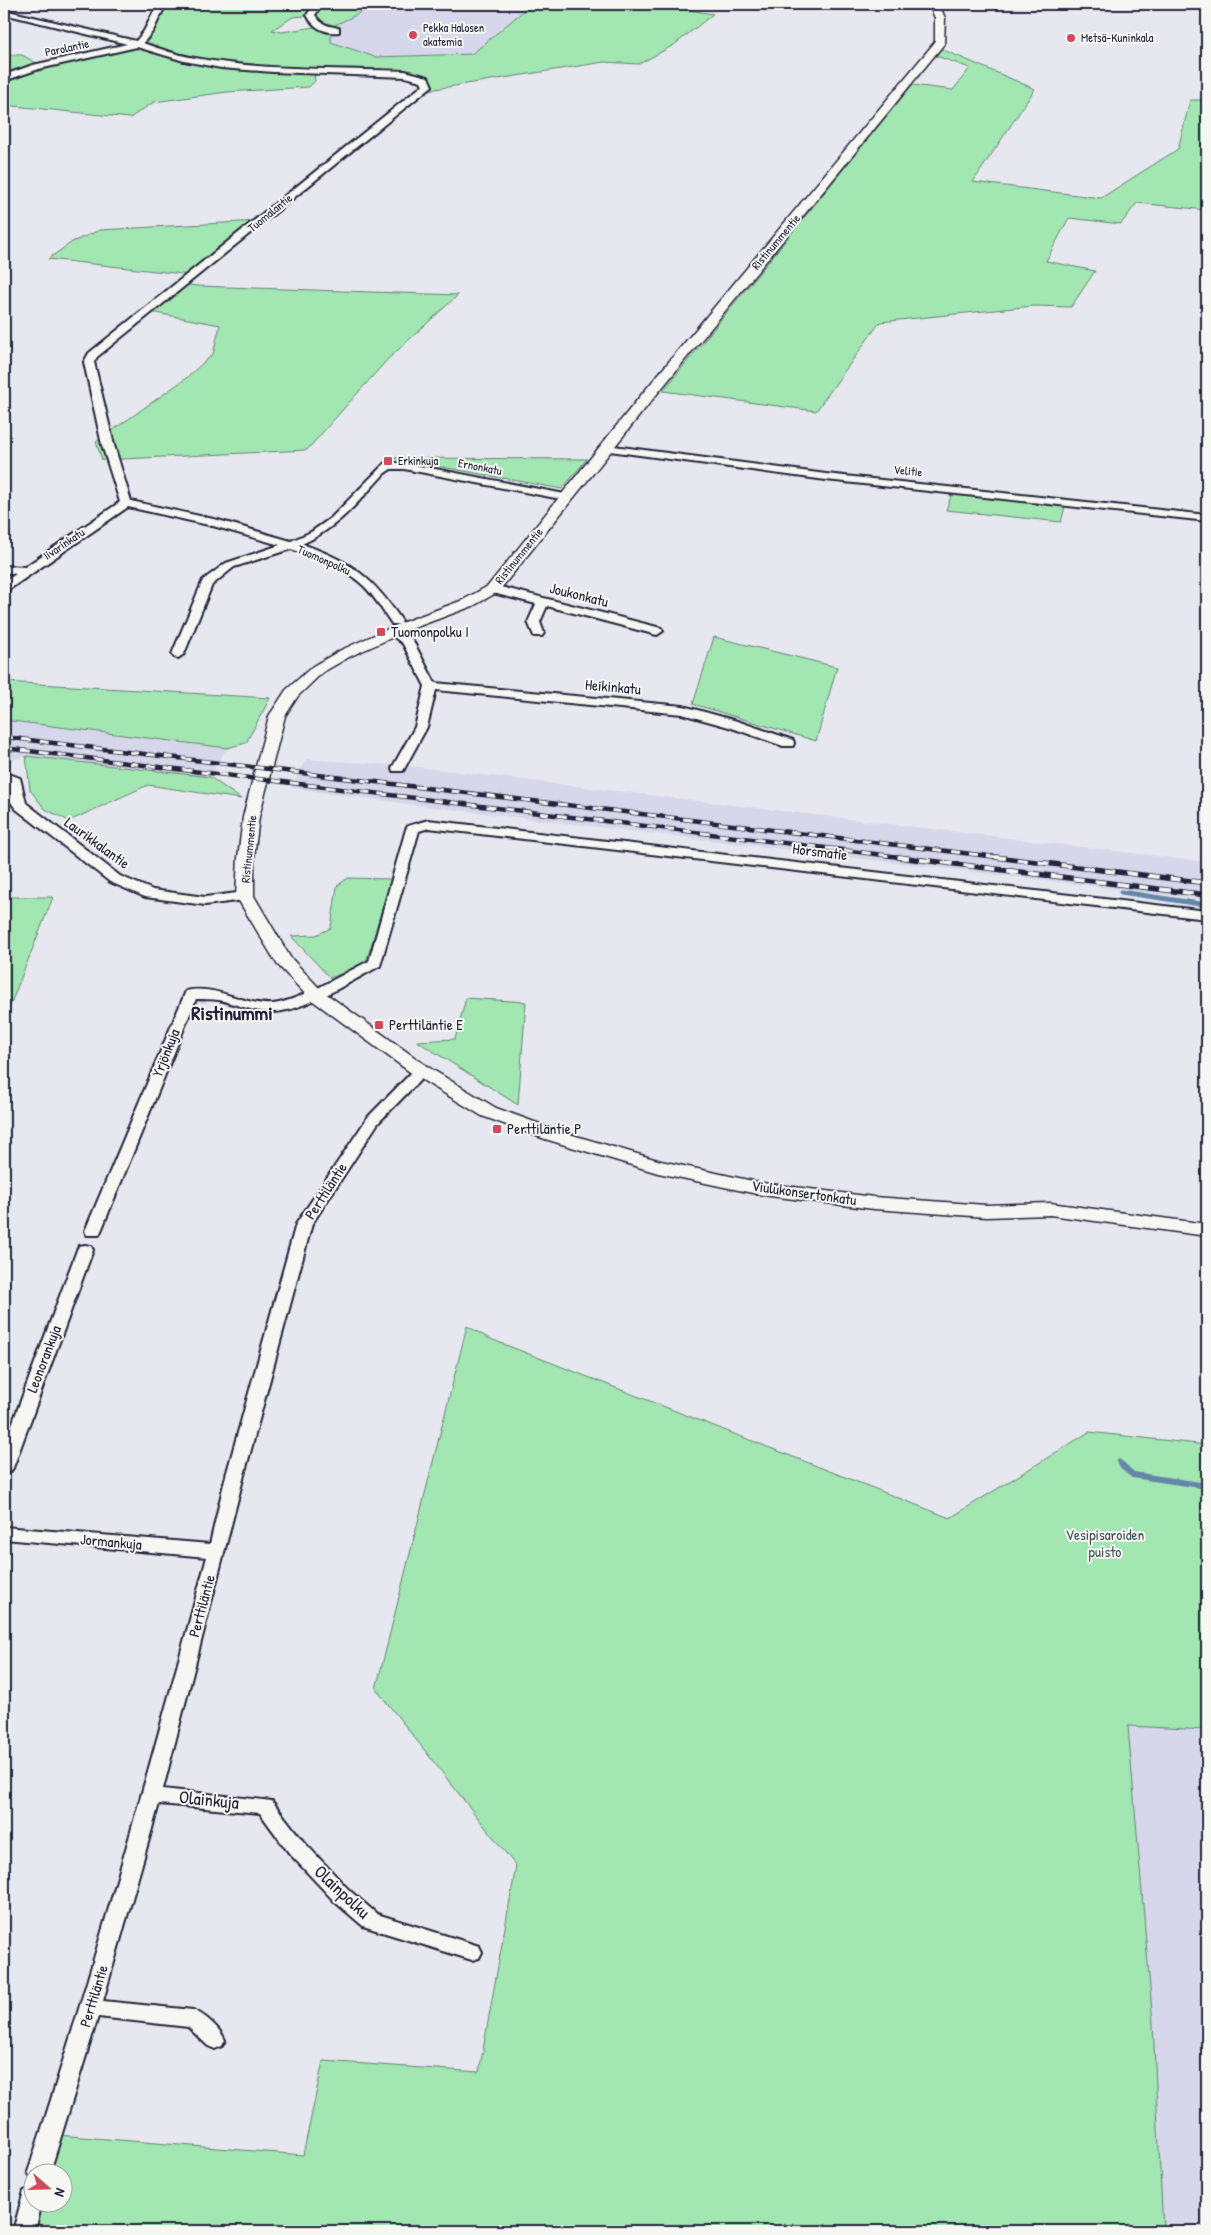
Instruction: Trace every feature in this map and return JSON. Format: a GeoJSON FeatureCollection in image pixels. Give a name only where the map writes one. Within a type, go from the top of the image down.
{"type":"FeatureCollection","features":[{"type":"Feature","properties":{"kind":"street"},"geometry":{"type":"LineString","coordinates":[[4,12],[136,44],[143,40],[162,4]]}},
{"type":"Feature","properties":{"kind":"street"},"geometry":{"type":"LineString","coordinates":[[318,4],[311,14],[313,21],[320,27],[336,30]]}},
{"type":"Feature","properties":{"kind":"street","name":"Ristinummentie"},"geometry":{"type":"LineString","coordinates":[[420,1071],[315,994],[284,960],[245,896],[246,858],[251,817],[277,716],[292,693],[318,669],[395,626],[468,603],[493,589],[606,448],[940,42],[940,18],[934,4]]}},
{"type":"Feature","properties":{"kind":"street","name":"Parolantie"},"geometry":{"type":"LineString","coordinates":[[4,78],[36,67],[136,44]]}},
{"type":"Feature","properties":{"kind":"street","name":"Tuomalantie"},"geometry":{"type":"LineString","coordinates":[[126,503],[108,446],[89,362],[93,355],[428,86],[425,79],[405,74],[250,68],[220,65],[193,60],[136,44]]}},
{"type":"Feature","properties":{"kind":"street","name":"Velitie"},"geometry":{"type":"LineString","coordinates":[[606,448],[826,477],[1207,518]]}},
{"type":"Feature","properties":{"kind":"street","name":"Ernonkatu"},"geometry":{"type":"LineString","coordinates":[[291,545],[315,534],[335,520],[381,471],[389,465],[404,466],[566,497]]}},
{"type":"Feature","properties":{"kind":"street"},"geometry":{"type":"LineString","coordinates":[[126,503],[216,524],[291,545]]}},
{"type":"Feature","properties":{"kind":"street","name":"Iivarinkatu"},"geometry":{"type":"LineString","coordinates":[[4,587],[126,503]]}},
{"type":"Feature","properties":{"kind":"street"},"geometry":{"type":"LineString","coordinates":[[178,654],[207,583],[230,565],[291,545]]}},
{"type":"Feature","properties":{"kind":"street","name":"Tuomonpolku"},"geometry":{"type":"LineString","coordinates":[[291,545],[358,575],[380,598],[395,626],[408,642],[431,686]]}},
{"type":"Feature","properties":{"kind":"street"},"geometry":{"type":"LineString","coordinates":[[4,569],[26,571]]}},
{"type":"Feature","properties":{"kind":"street","name":"Joukonkatu"},"geometry":{"type":"LineString","coordinates":[[493,589],[657,631]]}},
{"type":"Feature","properties":{"kind":"street"},"geometry":{"type":"LineString","coordinates":[[538,633],[534,622],[542,603]]}},
{"type":"Feature","properties":{"kind":"street"},"geometry":{"type":"LineString","coordinates":[[398,768],[421,727],[431,686]]}},
{"type":"Feature","properties":{"kind":"street","name":"Heikinkatu"},"geometry":{"type":"LineString","coordinates":[[431,686],[683,710],[733,724],[788,743]]}},
{"type":"Feature","properties":{"kind":"street","name":"Laurikkalantie"},"geometry":{"type":"LineString","coordinates":[[10,779],[17,801],[21,806],[115,879],[150,894],[177,899],[205,901],[245,896]]}},
{"type":"Feature","properties":{"kind":"street","name":"Horsmatie"},"geometry":{"type":"LineString","coordinates":[[315,994],[375,963],[411,834],[413,829],[428,824],[1207,915]]}},
{"type":"Feature","properties":{"kind":"street","name":"Yrjönkuja"},"geometry":{"type":"LineString","coordinates":[[93,1231],[191,994],[219,996],[273,1008],[290,1004],[315,994]]}},
{"type":"Feature","properties":{"kind":"street","name":"Viulukonsertonkatu"},"geometry":{"type":"LineString","coordinates":[[420,1071],[489,1112],[552,1136],[658,1167],[762,1189],[874,1203],[976,1210],[1050,1209],[1207,1230]]}},
{"type":"Feature","properties":{"kind":"street","name":"Perttiläntie"},"geometry":{"type":"LineString","coordinates":[[42,2162],[91,2008],[152,1796],[217,1551],[234,1479],[304,1224],[373,1120],[420,1071]]}},
{"type":"Feature","properties":{"kind":"street","name":"Leonorankuja"},"geometry":{"type":"LineString","coordinates":[[4,1468],[85,1250]]}},
{"type":"Feature","properties":{"kind":"street","name":"Jormankuja"},"geometry":{"type":"LineString","coordinates":[[4,1533],[217,1551]]}},
{"type":"Feature","properties":{"kind":"street","name":"Olainkuja"},"geometry":{"type":"LineString","coordinates":[[152,1796],[265,1806]]}},
{"type":"Feature","properties":{"kind":"street","name":"Olainpolku"},"geometry":{"type":"LineString","coordinates":[[265,1806],[296,1847],[342,1896],[370,1920],[472,1952]]}},
{"type":"Feature","properties":{"kind":"street"},"geometry":{"type":"LineString","coordinates":[[91,2008],[193,2019],[215,2040]]}},
{"type":"Feature","properties":{"kind":"street"},"geometry":{"type":"LineString","coordinates":[[24,2231],[29,2212]]}},
{"type":"Feature","properties":{"kind":"shaded area","name":"Pekka Halosen akatemia"},"geometry":{"type":"Polygon","coordinates":[[[372,4],[529,6],[472,54],[375,57],[331,42],[330,27],[356,15],[372,4]]]}},
{"type":"Feature","properties":{"kind":"shaded area"},"geometry":{"type":"Polygon","coordinates":[[[4,720],[227,748],[210,777],[26,756],[4,762],[4,720]]]}},
{"type":"Feature","properties":{"kind":"shaded area"},"geometry":{"type":"Polygon","coordinates":[[[306,759],[409,766],[1207,862],[1207,900],[415,805],[291,788],[306,759]]]}},
{"type":"Feature","properties":{"kind":"shaded area"},"geometry":{"type":"Polygon","coordinates":[[[1128,1725],[1207,1730],[1207,2231],[1163,2231],[1153,2024],[1128,1725]]]}},
{"type":"Feature","properties":{"kind":"green space"},"geometry":{"type":"Polygon","coordinates":[[[168,4],[372,4],[356,15],[331,27],[331,42],[375,57],[472,54],[528,7],[478,4],[654,4],[713,14],[674,45],[639,64],[604,62],[429,90],[422,86],[422,81],[404,76],[314,73],[315,81],[309,87],[227,92],[154,102],[130,118],[4,105],[4,55],[22,55],[44,67],[137,47],[149,40],[168,4]],[[315,15],[293,17],[272,30],[282,32],[321,26],[315,15]]]}},
{"type":"Feature","properties":{"kind":"green space"},"geometry":{"type":"Polygon","coordinates":[[[941,49],[1035,89],[973,182],[1101,198],[1178,149],[1190,100],[1207,100],[1207,210],[1137,203],[1121,224],[1069,218],[1046,261],[1095,271],[1071,307],[1033,306],[880,322],[816,411],[663,391],[912,85],[953,90],[970,68],[936,56],[941,49]]]}},
{"type":"Feature","properties":{"kind":"green space"},"geometry":{"type":"Polygon","coordinates":[[[258,221],[191,275],[48,259],[72,242],[100,230],[258,221]]]}},
{"type":"Feature","properties":{"kind":"green space"},"geometry":{"type":"Polygon","coordinates":[[[180,284],[458,295],[387,360],[307,450],[102,460],[96,442],[185,379],[213,354],[220,325],[145,311],[180,284]]]}},
{"type":"Feature","properties":{"kind":"green space"},"geometry":{"type":"Polygon","coordinates":[[[393,458],[587,459],[562,489],[393,458]]]}},
{"type":"Feature","properties":{"kind":"green space"},"geometry":{"type":"Polygon","coordinates":[[[953,491],[1066,503],[1061,522],[946,510],[953,491]]]}},
{"type":"Feature","properties":{"kind":"green space"},"geometry":{"type":"Polygon","coordinates":[[[714,637],[837,667],[816,741],[693,704],[714,637]]]}},
{"type":"Feature","properties":{"kind":"green space"},"geometry":{"type":"Polygon","coordinates":[[[4,682],[270,698],[246,743],[227,748],[4,720],[4,682]]]}},
{"type":"Feature","properties":{"kind":"green space"},"geometry":{"type":"Polygon","coordinates":[[[26,756],[210,777],[241,799],[148,785],[69,821],[45,809],[30,790],[26,756]]]}},
{"type":"Feature","properties":{"kind":"green space"},"geometry":{"type":"Polygon","coordinates":[[[348,878],[391,879],[364,965],[330,978],[291,936],[316,935],[331,928],[337,886],[348,878]]]}},
{"type":"Feature","properties":{"kind":"green space"},"geometry":{"type":"Polygon","coordinates":[[[4,897],[53,897],[4,1021],[4,897]]]}},
{"type":"Feature","properties":{"kind":"green space"},"geometry":{"type":"Polygon","coordinates":[[[466,998],[526,1002],[518,1105],[417,1041],[455,1039],[466,998]]]}},
{"type":"Feature","properties":{"kind":"green space","name":"Vesipisaroiden puisto"},"geometry":{"type":"Polygon","coordinates":[[[467,1326],[488,1338],[950,1518],[1089,1432],[1207,1445],[1207,1730],[1128,1726],[1153,2024],[1163,2231],[33,2231],[38,2212],[72,2212],[72,2162],[51,2162],[58,2135],[303,2155],[323,2061],[479,2072],[516,1866],[376,1689],[467,1326]]]}},
{"type":"Feature","properties":{"kind":"waterway"},"geometry":{"type":"LineString","coordinates":[[1121,892],[1207,905]]}},
{"type":"Feature","properties":{"kind":"waterway"},"geometry":{"type":"LineString","coordinates":[[1119,1462],[1122,1465]]}},
{"type":"Feature","properties":{"kind":"waterway"},"geometry":{"type":"LineString","coordinates":[[1122,1465],[1133,1475],[1207,1486]]}},
{"type":"Feature","properties":{"kind":"railway"},"geometry":{"type":"LineString","coordinates":[[4,737],[1005,858]]}},
{"type":"Feature","properties":{"kind":"railway"},"geometry":{"type":"LineString","coordinates":[[4,748],[908,858]]}},
{"type":"Feature","properties":{"kind":"railway"},"geometry":{"type":"LineString","coordinates":[[898,857],[1207,895]]}},
{"type":"Feature","properties":{"kind":"railway"},"geometry":{"type":"LineString","coordinates":[[995,857],[1207,883]]}},
{"type":"Feature","properties":{"kind":"place","name":"Pekka Halosen akatemia"},"geometry":{"type":"Point","coordinates":[413,35]}},
{"type":"Feature","properties":{"kind":"place","name":"Metsä-Kuninkala"},"geometry":{"type":"Point","coordinates":[1071,38]}},
{"type":"Feature","properties":{"kind":"place","name":"Erkinkuja"},"geometry":{"type":"Point","coordinates":[388,461]}},
{"type":"Feature","properties":{"kind":"place","name":"Tuomonpolku I"},"geometry":{"type":"Point","coordinates":[381,632]}},
{"type":"Feature","properties":{"kind":"place","name":"Perttiläntie E"},"geometry":{"type":"Point","coordinates":[379,1025]}},
{"type":"Feature","properties":{"kind":"place","name":"Perttiläntie P"},"geometry":{"type":"Point","coordinates":[497,1129]}},
{"type":"Feature","properties":{"kind":"district","name":"Ristinummi"},"geometry":{"type":"Point","coordinates":[232,1013]}}]}
